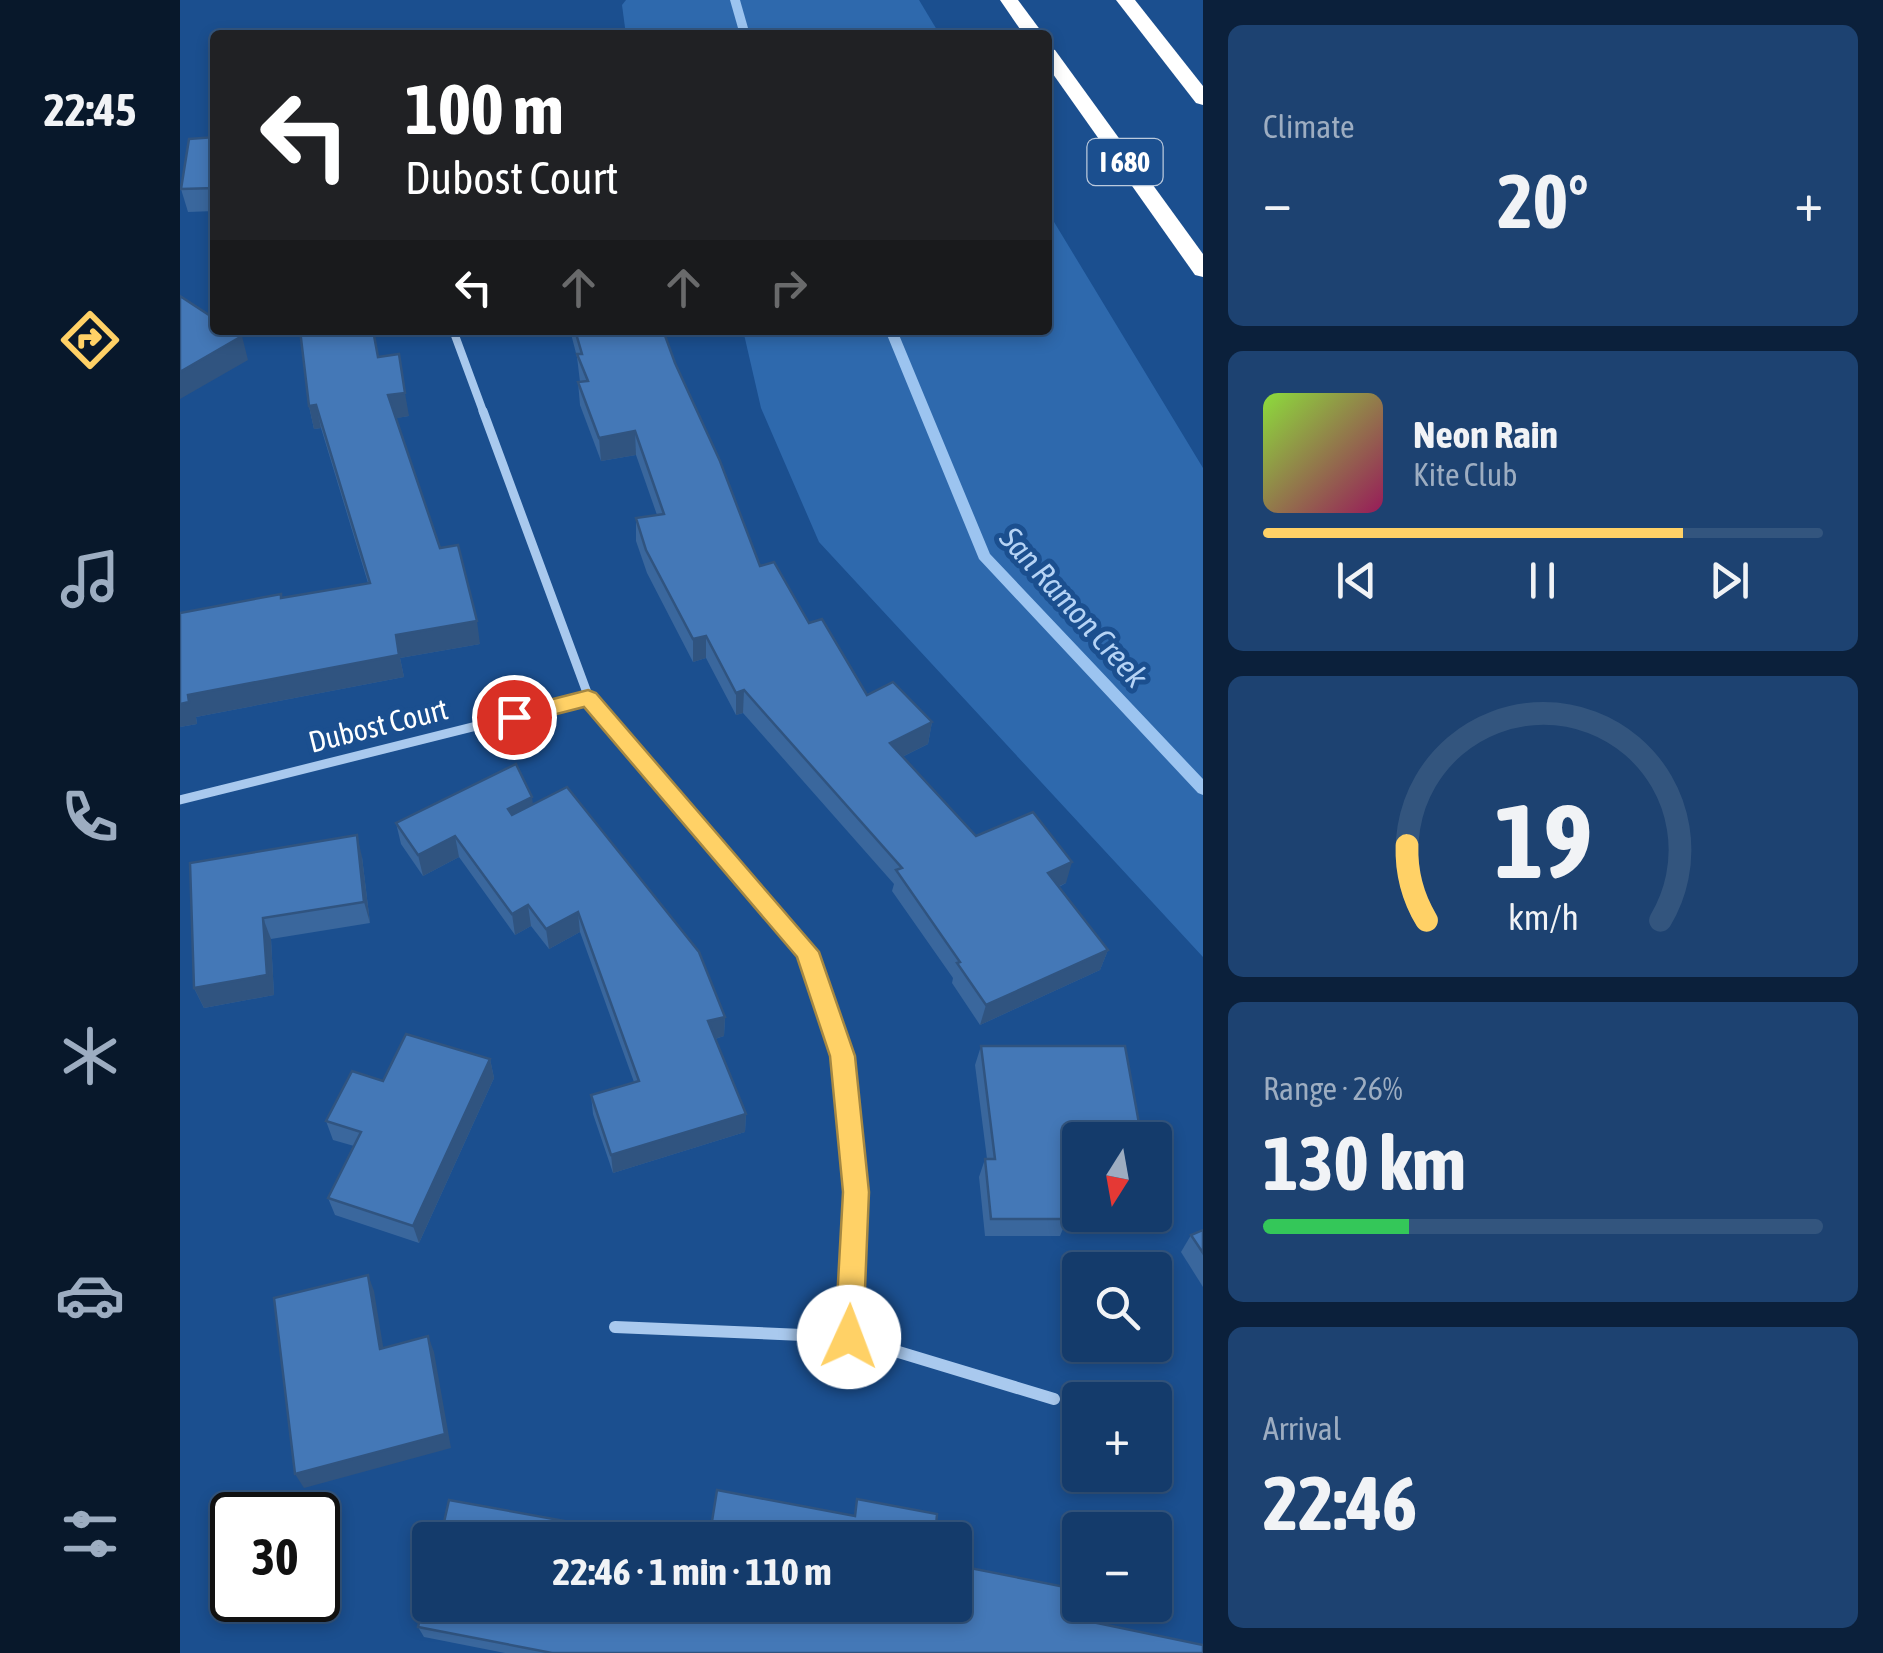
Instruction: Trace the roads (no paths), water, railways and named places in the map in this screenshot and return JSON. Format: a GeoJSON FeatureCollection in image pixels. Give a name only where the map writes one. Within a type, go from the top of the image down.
{"type":"FeatureCollection","features":[{"type":"Feature","properties":{"kind":"highway"},"geometry":{"type":"LineString","coordinates":[[1009,0],[1030,30]]}},
{"type":"Feature","properties":{"kind":"highway"},"geometry":{"type":"LineString","coordinates":[[1125,0],[1203,99]]}},
{"type":"Feature","properties":{"kind":"highway","name":"I 680"},"geometry":{"type":"LineString","coordinates":[[1052,60],[1203,270]]}},
{"type":"Feature","properties":{"kind":"street"},"geometry":{"type":"LineString","coordinates":[[455,335],[588,698],[807,952],[842,1056],[856,1192],[849,1337]]}},
{"type":"Feature","properties":{"kind":"street","name":"Dubost Court"},"geometry":{"type":"LineString","coordinates":[[180,800],[588,698]]}},
{"type":"Feature","properties":{"kind":"street"},"geometry":{"type":"LineString","coordinates":[[615,1327],[849,1337],[1054,1399]]}},
{"type":"Feature","properties":{"kind":"waterway","name":"San Ramon Creek"},"geometry":{"type":"LineString","coordinates":[[735,0],[744,30]]}},
{"type":"Feature","properties":{"kind":"waterway","name":"San Ramon Creek"},"geometry":{"type":"LineString","coordinates":[[893,335],[984,556],[1203,789]]}}]}
